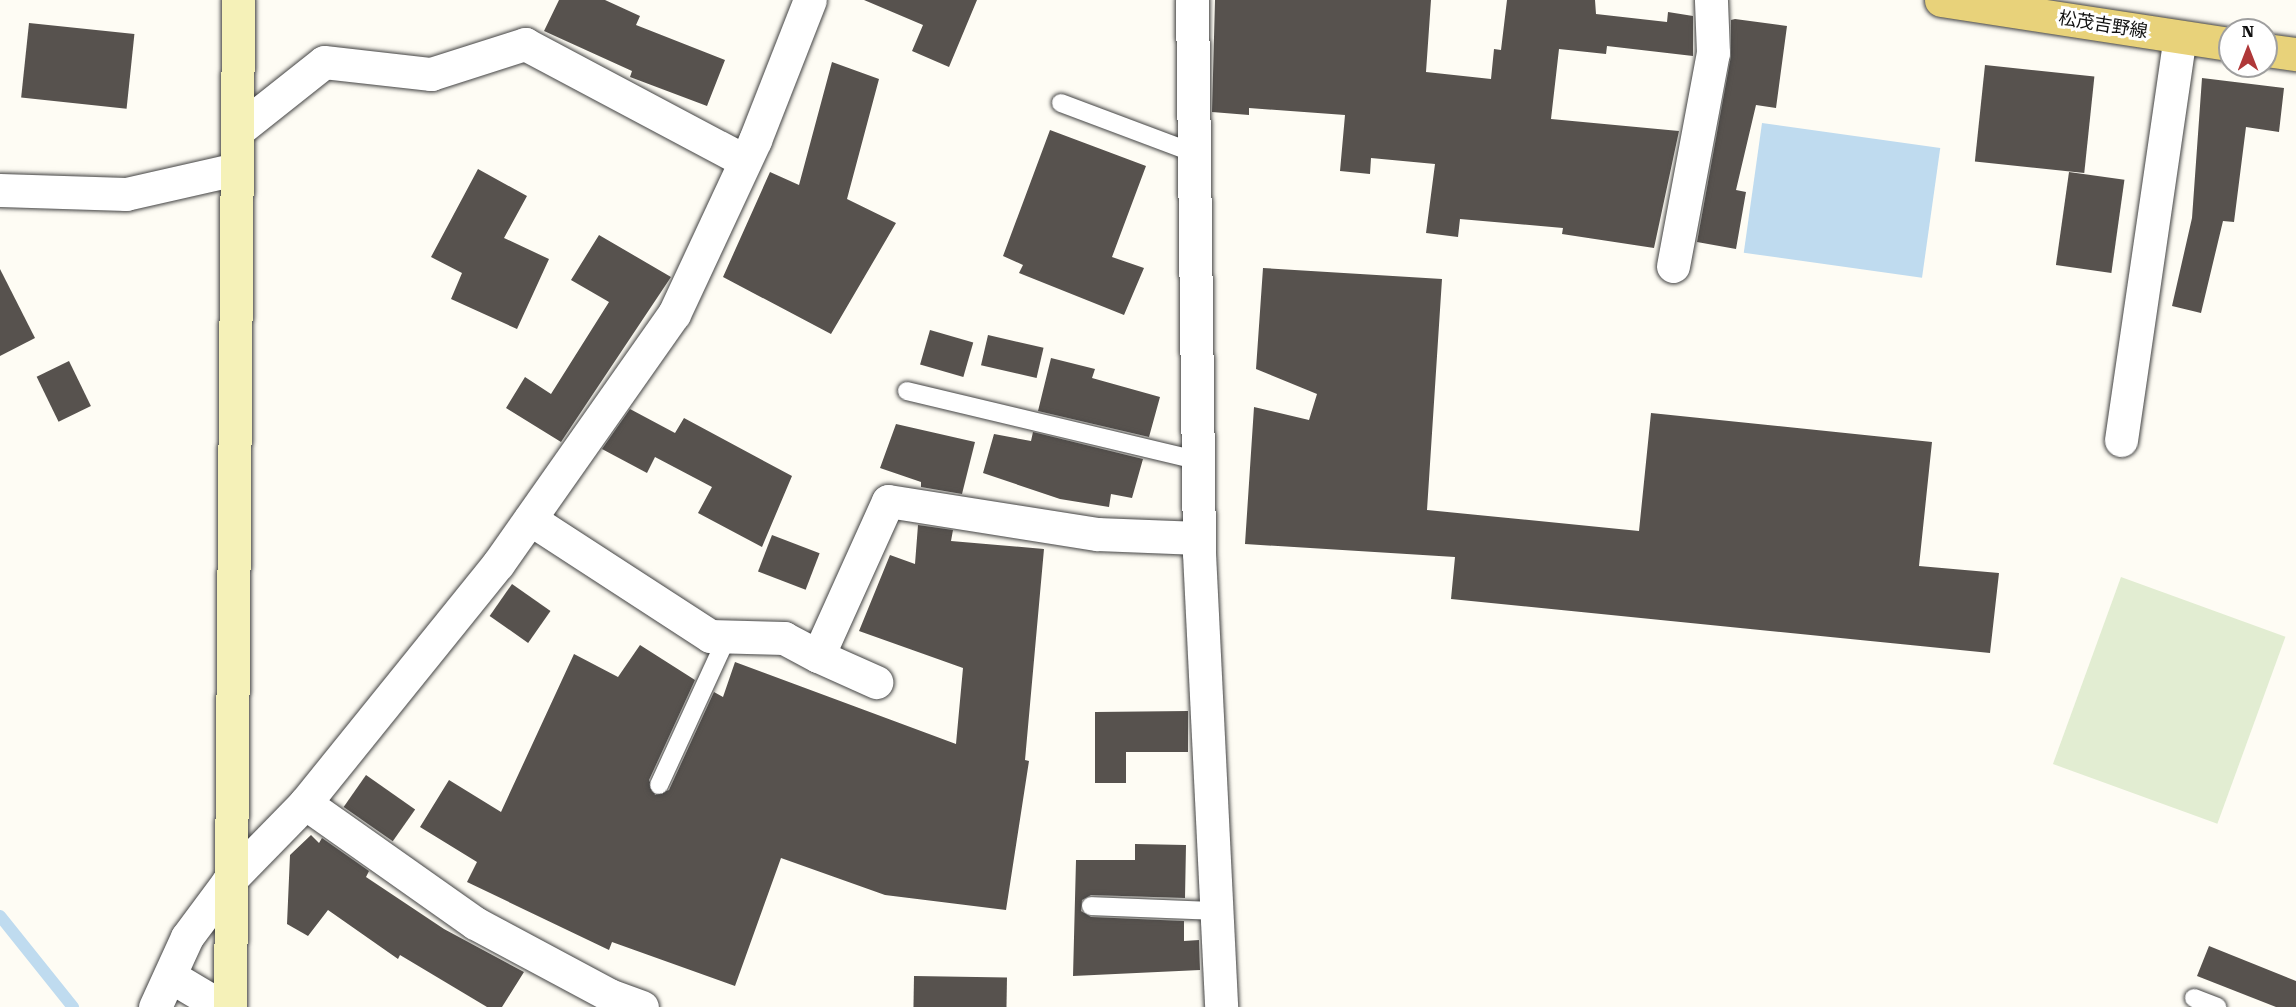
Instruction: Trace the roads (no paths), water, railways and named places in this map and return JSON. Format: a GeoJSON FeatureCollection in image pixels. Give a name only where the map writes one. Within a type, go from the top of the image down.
{"type":"FeatureCollection","features":[{"type":"Feature","properties":{"kind":"main road","name":"松茂吉野線"},"geometry":{"type":"LineString","coordinates":[[1941,0],[2218,42]]}},
{"type":"Feature","properties":{"kind":"main road"},"geometry":{"type":"LineString","coordinates":[[2278,52],[2296,54]]}},
{"type":"Feature","properties":{"kind":"street"},"geometry":{"type":"LineString","coordinates":[[230,1007],[228,882],[238,0]]}},
{"type":"Feature","properties":{"kind":"street"},"geometry":{"type":"LineString","coordinates":[[155,1007],[187,937],[228,882],[305,803],[530,519],[674,314],[745,161],[810,0]]}},
{"type":"Feature","properties":{"kind":"street"},"geometry":{"type":"LineString","coordinates":[[1192,0],[1198,538],[1221,1007]]}},
{"type":"Feature","properties":{"kind":"street"},"geometry":{"type":"LineString","coordinates":[[1673,266],[1713,53],[1711,0]]}},
{"type":"Feature","properties":{"kind":"street"},"geometry":{"type":"LineString","coordinates":[[2121,440],[2180,37]]}},
{"type":"Feature","properties":{"kind":"street"},"geometry":{"type":"LineString","coordinates":[[237,131],[324,62],[431,74],[525,44],[745,161]]}},
{"type":"Feature","properties":{"kind":"street"},"geometry":{"type":"LineString","coordinates":[[0,190],[126,194],[236,168]]}},
{"type":"Feature","properties":{"kind":"street"},"geometry":{"type":"LineString","coordinates":[[818,656],[888,501],[1097,534],[1198,538]]}},
{"type":"Feature","properties":{"kind":"street"},"geometry":{"type":"LineString","coordinates":[[530,519],[710,636],[784,638],[876,682]]}},
{"type":"Feature","properties":{"kind":"street"},"geometry":{"type":"LineString","coordinates":[[305,803],[476,923],[609,995],[642,1007]]}},
{"type":"Feature","properties":{"kind":"street"},"geometry":{"type":"LineString","coordinates":[[170,976],[222,1007]]}},
{"type":"Feature","properties":{"kind":"lane"},"geometry":{"type":"LineString","coordinates":[[1061,103],[1194,153]]}},
{"type":"Feature","properties":{"kind":"lane"},"geometry":{"type":"LineString","coordinates":[[906,391],[1197,460]]}},
{"type":"Feature","properties":{"kind":"lane"},"geometry":{"type":"LineString","coordinates":[[659,785],[727,637]]}},
{"type":"Feature","properties":{"kind":"lane"},"geometry":{"type":"LineString","coordinates":[[1091,906],[1216,911]]}},
{"type":"Feature","properties":{"kind":"lane"},"geometry":{"type":"LineString","coordinates":[[2194,998],[2217,1007]]}},
{"type":"Feature","properties":{"kind":"water"},"geometry":{"type":"Polygon","coordinates":[[[1762,123],[1940,148],[1922,278],[1744,253],[1762,123]]]}},
{"type":"Feature","properties":{"kind":"waterway"},"geometry":{"type":"LineString","coordinates":[[0,916],[73,1007]]}}]}
